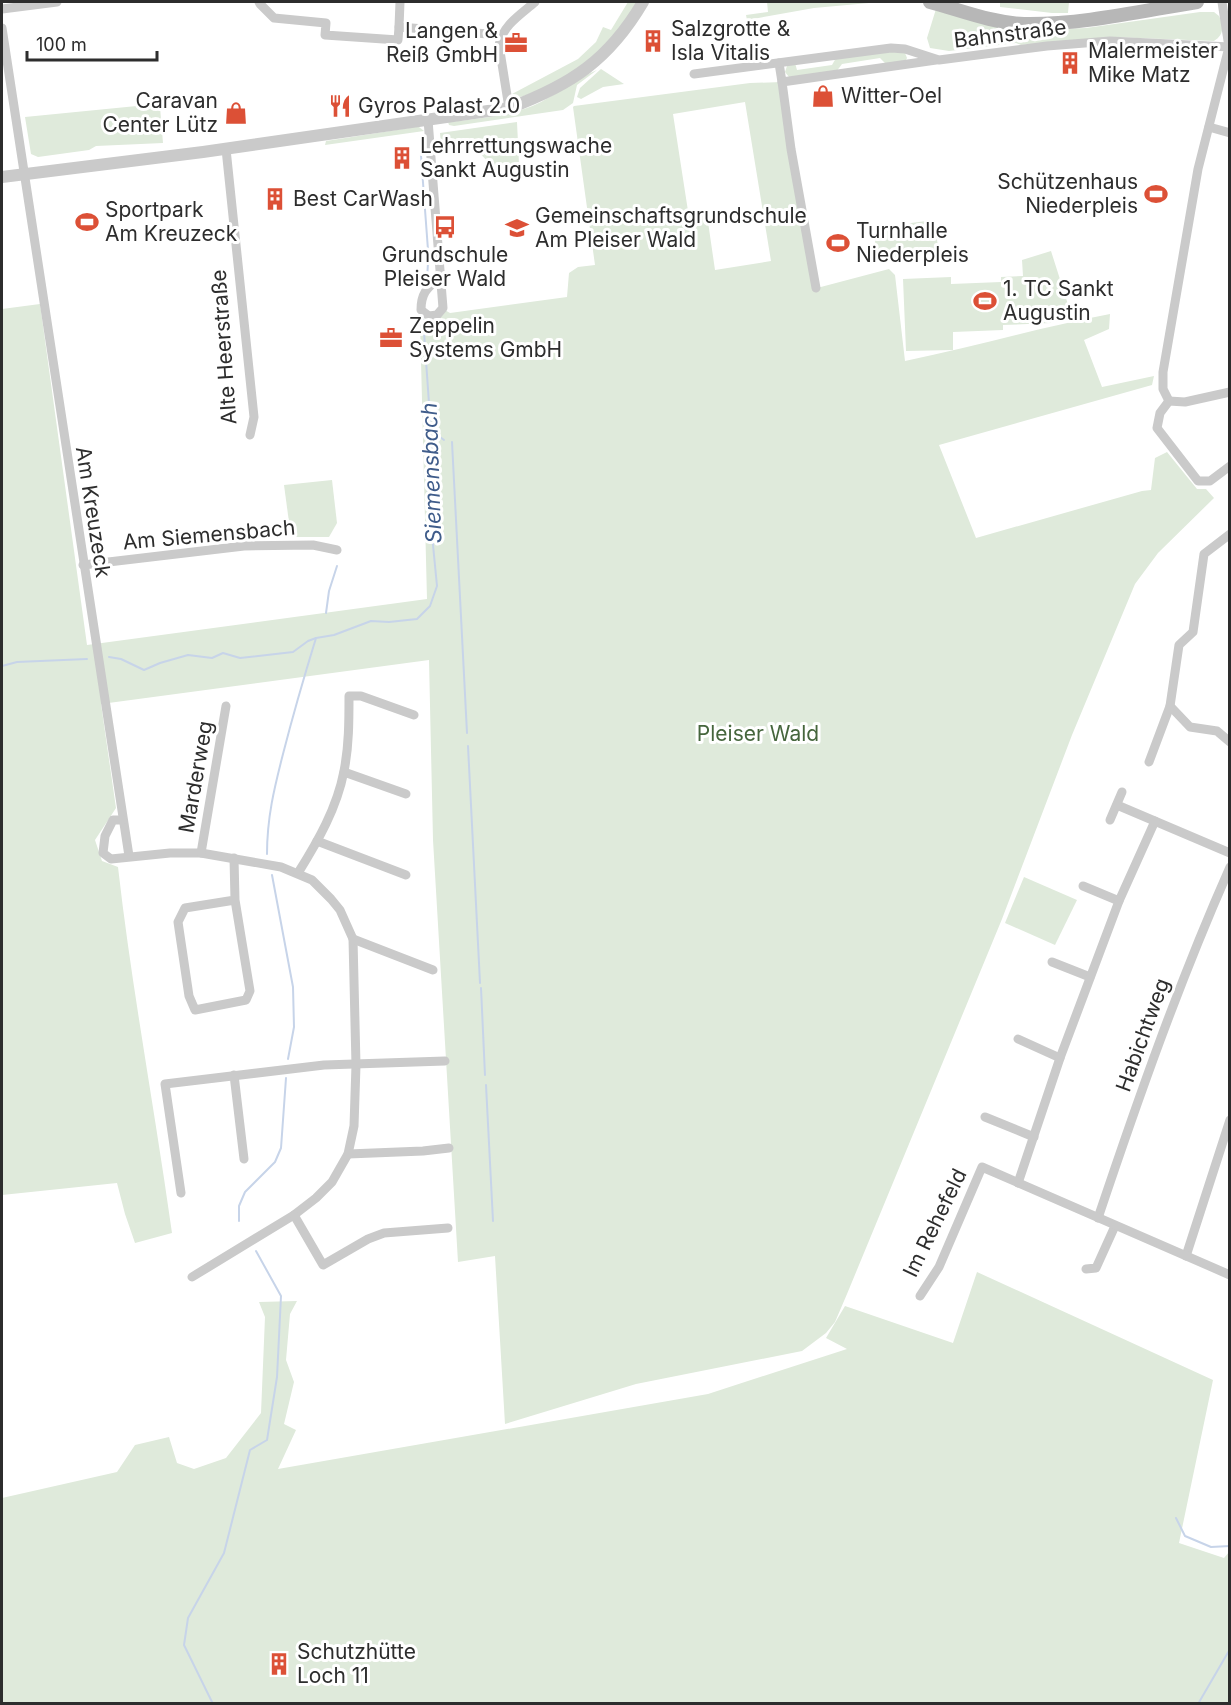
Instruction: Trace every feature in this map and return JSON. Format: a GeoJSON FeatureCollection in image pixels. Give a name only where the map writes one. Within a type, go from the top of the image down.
{"type":"FeatureCollection","features":[{"type":"Feature","properties":{"kind":"main road"},"geometry":{"type":"LineString","coordinates":[[930,2],[980,16],[1022,24],[1071,21],[1197,2]]}},
{"type":"Feature","properties":{"kind":"street"},"geometry":{"type":"LineString","coordinates":[[2,9],[57,2]]}},
{"type":"Feature","properties":{"kind":"street"},"geometry":{"type":"LineString","coordinates":[[260,2],[274,18],[326,23],[325,35],[398,40],[400,2]]}},
{"type":"Feature","properties":{"kind":"street"},"geometry":{"type":"LineString","coordinates":[[509,108],[499,45],[501,35],[504,29],[535,2]]}},
{"type":"Feature","properties":{"kind":"street"},"geometry":{"type":"LineString","coordinates":[[2,177],[226,149],[509,108],[560,86],[598,60],[628,27],[643,2]]}},
{"type":"Feature","properties":{"kind":"street"},"geometry":{"type":"LineString","coordinates":[[1169,401],[1163,388],[1163,372],[1198,169],[1229,47],[1222,2]]}},
{"type":"Feature","properties":{"kind":"street"},"geometry":{"type":"LineString","coordinates":[[399,27],[501,35]]}},
{"type":"Feature","properties":{"kind":"street","name":"Am Kreuzeck"},"geometry":{"type":"LineString","coordinates":[[2,28],[82,565],[129,856]]}},
{"type":"Feature","properties":{"kind":"street","name":"Bahnstraße"},"geometry":{"type":"LineString","coordinates":[[782,82],[1047,46],[1110,41],[1229,47]]}},
{"type":"Feature","properties":{"kind":"street","name":"Bahnstraße"},"geometry":{"type":"LineString","coordinates":[[694,74],[891,48],[939,60]]}},
{"type":"Feature","properties":{"kind":"street"},"geometry":{"type":"LineString","coordinates":[[779,63],[791,149],[816,288]]}},
{"type":"Feature","properties":{"kind":"street"},"geometry":{"type":"LineString","coordinates":[[428,120],[442,275]]}},
{"type":"Feature","properties":{"kind":"street"},"geometry":{"type":"LineString","coordinates":[[1209,127],[1230,134]]}},
{"type":"Feature","properties":{"kind":"street","name":"Alte Heerstraße"},"geometry":{"type":"LineString","coordinates":[[226,149],[254,417],[250,435]]}},
{"type":"Feature","properties":{"kind":"street"},"geometry":{"type":"LineString","coordinates":[[1169,401],[1185,402],[1230,392]]}},
{"type":"Feature","properties":{"kind":"street"},"geometry":{"type":"LineString","coordinates":[[1169,401],[1160,413],[1157,428],[1198,481],[1210,481],[1230,466]]}},
{"type":"Feature","properties":{"kind":"street"},"geometry":{"type":"LineString","coordinates":[[1149,762],[1170,706],[1179,645],[1193,632],[1204,554],[1230,534]]}},
{"type":"Feature","properties":{"kind":"street","name":"Am Siemensbach"},"geometry":{"type":"LineString","coordinates":[[82,565],[244,546],[313,545],[337,550]]}},
{"type":"Feature","properties":{"kind":"street"},"geometry":{"type":"LineString","coordinates":[[298,873],[317,841],[335,803],[344,772],[348,740],[349,696],[361,696],[414,715]]}},
{"type":"Feature","properties":{"kind":"street","name":"Marderweg"},"geometry":{"type":"LineString","coordinates":[[201,853],[226,706]]}},
{"type":"Feature","properties":{"kind":"street"},"geometry":{"type":"LineString","coordinates":[[1170,706],[1190,727],[1217,732],[1230,742]]}},
{"type":"Feature","properties":{"kind":"street"},"geometry":{"type":"LineString","coordinates":[[344,772],[406,794]]}},
{"type":"Feature","properties":{"kind":"street"},"geometry":{"type":"LineString","coordinates":[[1110,820],[1122,792]]}},
{"type":"Feature","properties":{"kind":"street"},"geometry":{"type":"LineString","coordinates":[[1116,805],[1230,854]]}},
{"type":"Feature","properties":{"kind":"street"},"geometry":{"type":"LineString","coordinates":[[122,820],[113,820],[103,844],[103,854],[111,859],[170,853],[201,853],[281,867],[312,880],[331,898],[340,910],[353,939],[356,1065],[354,1126],[348,1154],[332,1182],[316,1198],[294,1215],[192,1277]]}},
{"type":"Feature","properties":{"kind":"street"},"geometry":{"type":"LineString","coordinates":[[1018,1183],[1060,1058],[1119,901],[1160,823]]}},
{"type":"Feature","properties":{"kind":"street"},"geometry":{"type":"LineString","coordinates":[[317,841],[406,875]]}},
{"type":"Feature","properties":{"kind":"street"},"geometry":{"type":"LineString","coordinates":[[234,858],[235,900],[250,991],[246,1000],[195,1010],[189,996],[178,922],[186,908],[235,900]]}},
{"type":"Feature","properties":{"kind":"street","name":"Habichtweg"},"geometry":{"type":"LineString","coordinates":[[1098,1218],[1170,1011],[1197,941],[1230,867]]}},
{"type":"Feature","properties":{"kind":"street"},"geometry":{"type":"LineString","coordinates":[[1083,886],[1119,901]]}},
{"type":"Feature","properties":{"kind":"street"},"geometry":{"type":"LineString","coordinates":[[353,939],[433,970]]}},
{"type":"Feature","properties":{"kind":"street"},"geometry":{"type":"LineString","coordinates":[[1052,962],[1090,977]]}},
{"type":"Feature","properties":{"kind":"street"},"geometry":{"type":"LineString","coordinates":[[1018,1039],[1060,1058]]}},
{"type":"Feature","properties":{"kind":"street"},"geometry":{"type":"LineString","coordinates":[[181,1193],[165,1084],[324,1065],[445,1061]]}},
{"type":"Feature","properties":{"kind":"street"},"geometry":{"type":"LineString","coordinates":[[234,1075],[244,1159]]}},
{"type":"Feature","properties":{"kind":"street"},"geometry":{"type":"LineString","coordinates":[[985,1117],[1034,1137]]}},
{"type":"Feature","properties":{"kind":"street"},"geometry":{"type":"LineString","coordinates":[[1186,1256],[1230,1120]]}},
{"type":"Feature","properties":{"kind":"street"},"geometry":{"type":"LineString","coordinates":[[348,1154],[449,1148]]}},
{"type":"Feature","properties":{"kind":"street","name":"Im Rehefeld"},"geometry":{"type":"LineString","coordinates":[[920,1296],[939,1267],[982,1167],[1230,1275]]}},
{"type":"Feature","properties":{"kind":"street"},"geometry":{"type":"LineString","coordinates":[[294,1215],[323,1265],[368,1239],[384,1233],[448,1228]]}},
{"type":"Feature","properties":{"kind":"street"},"geometry":{"type":"LineString","coordinates":[[1086,1269],[1096,1268],[1116,1226]]}},
{"type":"Feature","properties":{"kind":"green space"},"geometry":{"type":"Polygon","coordinates":[[[628,2],[638,2],[610,40],[580,67],[532,93],[520,97],[512,94],[578,59],[596,42],[603,27],[611,30],[628,2]]]}},
{"type":"Feature","properties":{"kind":"green space"},"geometry":{"type":"Polygon","coordinates":[[[767,2],[880,2],[814,8],[747,20],[746,15],[768,12],[767,2]]]}},
{"type":"Feature","properties":{"kind":"green space"},"geometry":{"type":"Polygon","coordinates":[[[1000,2],[1069,2],[1068,13],[1052,13],[1000,7],[1000,2]]]}},
{"type":"Feature","properties":{"kind":"green space"},"geometry":{"type":"Polygon","coordinates":[[[936,9],[1037,30],[1086,28],[1214,12],[1219,16],[1222,30],[1220,36],[1214,41],[1113,37],[1021,45],[1016,43],[949,51],[930,48],[927,38],[936,9]]]}},
{"type":"Feature","properties":{"kind":"green space"},"geometry":{"type":"Polygon","coordinates":[[[881,51],[905,53],[907,58],[887,65],[880,58],[842,64],[836,72],[789,77],[785,72],[787,66],[795,63],[797,70],[832,65],[836,58],[881,51]]]}},
{"type":"Feature","properties":{"kind":"green space"},"geometry":{"type":"Polygon","coordinates":[[[601,69],[624,84],[603,87],[581,99],[577,97],[580,88],[601,69]]]}},
{"type":"Feature","properties":{"kind":"green space"},"geometry":{"type":"Polygon","coordinates":[[[597,70],[577,85],[573,103],[563,110],[449,125],[448,122],[497,116],[530,107],[597,70]]]}},
{"type":"Feature","properties":{"kind":"green space","name":"Pleiser Wald"},"geometry":{"type":"Polygon","coordinates":[[[782,82],[817,288],[889,269],[895,275],[905,361],[1110,314],[1109,329],[1084,340],[1102,387],[1154,376],[1152,385],[939,445],[976,538],[1151,490],[1155,458],[1167,452],[1197,489],[1206,489],[1214,498],[1158,553],[1135,584],[1072,735],[1002,919],[835,1322],[826,1333],[802,1351],[636,1384],[505,1424],[495,1256],[458,1262],[433,840],[429,660],[101,704],[116,808],[95,840],[102,861],[118,867],[172,1233],[135,1243],[117,1183],[2,1195],[2,309],[40,304],[87,645],[427,599],[420,321],[443,309],[450,313],[567,297],[569,273],[578,267],[595,265],[574,106],[750,83],[782,82]],[[745,102],[673,114],[688,211],[693,215],[707,215],[715,270],[771,261],[745,102]]]}},
{"type":"Feature","properties":{"kind":"green space"},"geometry":{"type":"Polygon","coordinates":[[[157,104],[160,107],[163,143],[96,146],[89,150],[38,157],[31,154],[25,117],[157,104]]]}},
{"type":"Feature","properties":{"kind":"green space"},"geometry":{"type":"Polygon","coordinates":[[[517,122],[519,164],[503,173],[475,149],[463,142],[441,143],[440,133],[517,122]]]}},
{"type":"Feature","properties":{"kind":"green space"},"geometry":{"type":"Polygon","coordinates":[[[411,126],[419,127],[424,131],[325,145],[326,141],[411,126]]]}},
{"type":"Feature","properties":{"kind":"green space"},"geometry":{"type":"Polygon","coordinates":[[[934,220],[939,253],[878,261],[873,228],[934,220]]]}},
{"type":"Feature","properties":{"kind":"green space","name":"1. TC Sankt Augustin"},"geometry":{"type":"Polygon","coordinates":[[[1051,251],[1072,317],[1051,323],[1003,325],[1003,330],[953,332],[953,350],[906,351],[903,279],[951,277],[951,284],[1001,282],[1001,277],[1023,276],[1022,260],[1051,251]]]}},
{"type":"Feature","properties":{"kind":"green space"},"geometry":{"type":"Polygon","coordinates":[[[332,480],[337,523],[329,537],[291,537],[284,485],[332,480]]]}},
{"type":"Feature","properties":{"kind":"green space"},"geometry":{"type":"Polygon","coordinates":[[[1024,877],[1077,900],[1055,945],[1005,923],[1024,877]]]}},
{"type":"Feature","properties":{"kind":"green space"},"geometry":{"type":"Polygon","coordinates":[[[977,1272],[1213,1380],[1179,1543],[1224,1558],[1229,1552],[1229,1703],[2,1703],[2,1498],[117,1472],[135,1445],[169,1437],[177,1463],[194,1469],[226,1458],[261,1413],[265,1317],[259,1302],[297,1301],[290,1314],[286,1360],[294,1382],[284,1424],[296,1430],[278,1469],[708,1394],[847,1349],[826,1338],[845,1306],[953,1343],[977,1272]]]}},
{"type":"Feature","properties":{"kind":"waterway","name":"Siemensbach"},"geometry":{"type":"LineString","coordinates":[[420,142],[428,250]]}},
{"type":"Feature","properties":{"kind":"waterway","name":"Siemensbach"},"geometry":{"type":"LineString","coordinates":[[427,279],[428,263]]}},
{"type":"Feature","properties":{"kind":"waterway","name":"Siemensbach"},"geometry":{"type":"LineString","coordinates":[[267,854],[270,816],[277,779],[316,638],[334,635],[371,621],[417,619],[430,606],[437,586],[426,473],[432,446],[423,318]]}},
{"type":"Feature","properties":{"kind":"waterway"},"geometry":{"type":"LineString","coordinates":[[432,431],[444,440]]}},
{"type":"Feature","properties":{"kind":"waterway"},"geometry":{"type":"LineString","coordinates":[[452,442],[467,733]]}},
{"type":"Feature","properties":{"kind":"waterway"},"geometry":{"type":"LineString","coordinates":[[326,613],[329,591],[337,566]]}},
{"type":"Feature","properties":{"kind":"waterway"},"geometry":{"type":"LineString","coordinates":[[109,657],[121,659],[144,670],[188,655],[212,658],[223,653],[240,658],[293,652],[316,638]]}},
{"type":"Feature","properties":{"kind":"waterway"},"geometry":{"type":"LineString","coordinates":[[2,666],[17,662],[87,659]]}},
{"type":"Feature","properties":{"kind":"waterway"},"geometry":{"type":"LineString","coordinates":[[468,746],[480,983]]}},
{"type":"Feature","properties":{"kind":"waterway","name":"Siemensbach"},"geometry":{"type":"LineString","coordinates":[[272,875],[293,987],[294,1027],[288,1059]]}},
{"type":"Feature","properties":{"kind":"waterway"},"geometry":{"type":"LineString","coordinates":[[481,988],[485,1075]]}},
{"type":"Feature","properties":{"kind":"waterway","name":"Siemensbach"},"geometry":{"type":"LineString","coordinates":[[239,1221],[239,1206],[245,1192],[275,1162],[281,1148],[286,1078]]}},
{"type":"Feature","properties":{"kind":"waterway"},"geometry":{"type":"LineString","coordinates":[[486,1085],[493,1221]]}},
{"type":"Feature","properties":{"kind":"waterway","name":"Siemensbach"},"geometry":{"type":"LineString","coordinates":[[213,1704],[184,1645],[188,1618],[224,1553],[250,1450],[267,1440],[277,1377],[281,1296],[256,1251]]}},
{"type":"Feature","properties":{"kind":"waterway"},"geometry":{"type":"LineString","coordinates":[[1176,1518],[1185,1536],[1211,1547],[1230,1546]]}},
{"type":"Feature","properties":{"kind":"waterway"},"geometry":{"type":"LineString","coordinates":[[1198,1704],[1230,1649]]}},
{"type":"Feature","properties":{"kind":"place","name":"Salzgrotte & Isla Vitalis"},"geometry":{"type":"Point","coordinates":[653,41]}},
{"type":"Feature","properties":{"kind":"place","name":"Langen & Reiß GmbH"},"geometry":{"type":"Point","coordinates":[516,43]}},
{"type":"Feature","properties":{"kind":"place","name":"Malermeister Mike Matz"},"geometry":{"type":"Point","coordinates":[1070,63]}},
{"type":"Feature","properties":{"kind":"place","name":"Witter-Oel"},"geometry":{"type":"Point","coordinates":[823,96]}},
{"type":"Feature","properties":{"kind":"place","name":"Gyros Palast 2.0"},"geometry":{"type":"Point","coordinates":[340,106]}},
{"type":"Feature","properties":{"kind":"place","name":"Caravan Center Lütz"},"geometry":{"type":"Point","coordinates":[236,113]}},
{"type":"Feature","properties":{"kind":"place","name":"Lehrrettungswache Sankt Augustin"},"geometry":{"type":"Point","coordinates":[402,158]}},
{"type":"Feature","properties":{"kind":"place","name":"Schützenhaus Niederpleis"},"geometry":{"type":"Point","coordinates":[1156,194]}},
{"type":"Feature","properties":{"kind":"place","name":"Best CarWash"},"geometry":{"type":"Point","coordinates":[275,199]}},
{"type":"Feature","properties":{"kind":"place","name":"Sportpark Am Kreuzeck"},"geometry":{"type":"Point","coordinates":[87,222]}},
{"type":"Feature","properties":{"kind":"place","name":"Grundschule Pleiser Wald"},"geometry":{"type":"Point","coordinates":[445,227]}},
{"type":"Feature","properties":{"kind":"place","name":"Gemeinschaftsgrundschule Am Pleiser Wald"},"geometry":{"type":"Point","coordinates":[517,228]}},
{"type":"Feature","properties":{"kind":"place","name":"Turnhalle Niederpleis"},"geometry":{"type":"Point","coordinates":[838,243]}},
{"type":"Feature","properties":{"kind":"place","name":"1. TC Sankt Augustin"},"geometry":{"type":"Point","coordinates":[985,301]}},
{"type":"Feature","properties":{"kind":"place","name":"Zeppelin Systems GmbH"},"geometry":{"type":"Point","coordinates":[391,338]}},
{"type":"Feature","properties":{"kind":"place","name":"Schutzhütte Loch 11"},"geometry":{"type":"Point","coordinates":[279,1664]}}]}
